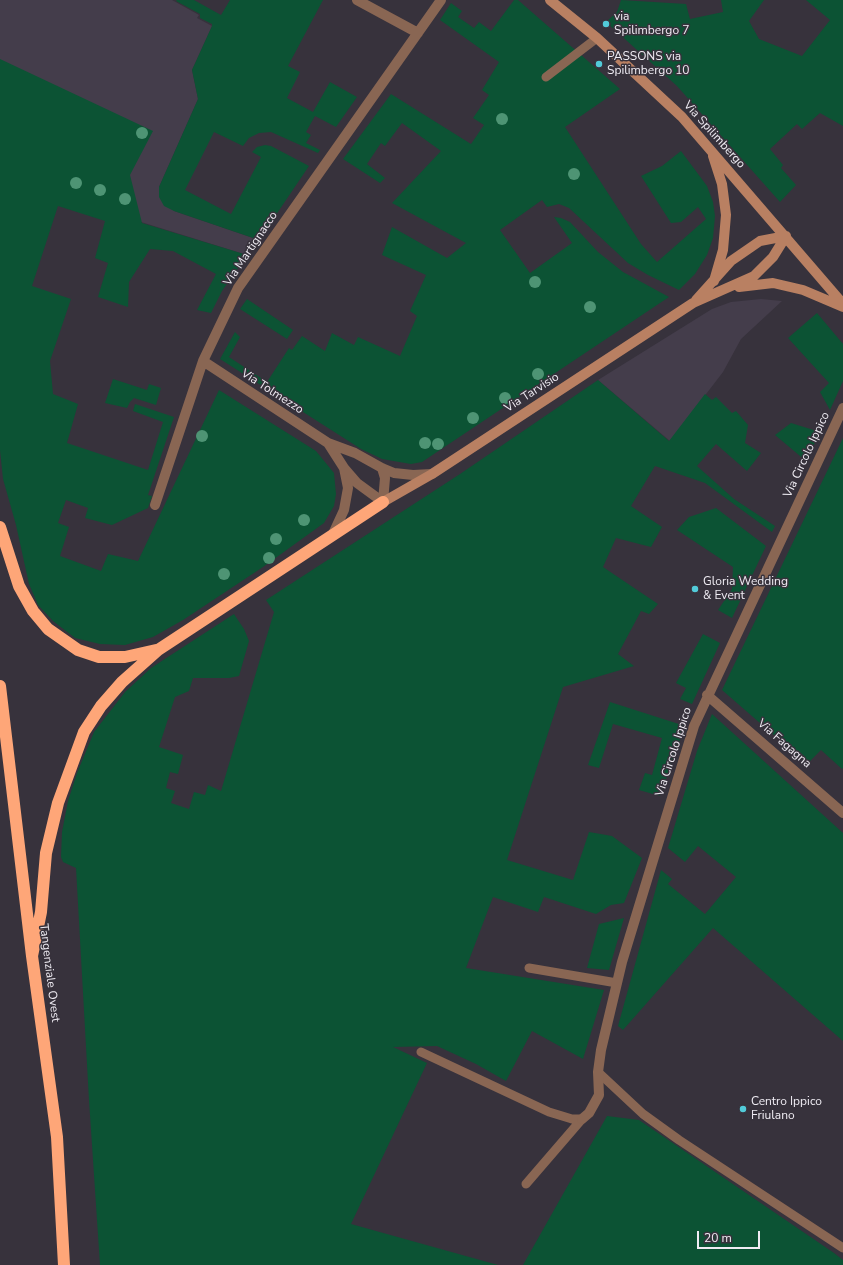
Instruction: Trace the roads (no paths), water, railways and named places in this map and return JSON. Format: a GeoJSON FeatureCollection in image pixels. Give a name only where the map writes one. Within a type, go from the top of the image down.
{"type":"FeatureCollection","features":[{"type":"Feature","properties":{"kind":"highway"},"geometry":{"type":"LineString","coordinates":[[32,956],[41,912],[50,832],[58,803],[84,732],[101,706],[122,682],[158,650],[383,502]]}},
{"type":"Feature","properties":{"kind":"highway"},"geometry":{"type":"LineString","coordinates":[[0,527],[19,586],[33,610],[48,629],[78,650],[99,657],[125,658],[158,650]]}},
{"type":"Feature","properties":{"kind":"highway","name":"Tangenziale Ovest"},"geometry":{"type":"LineString","coordinates":[[0,686],[32,956],[57,1137],[64,1265]]}},
{"type":"Feature","properties":{"kind":"main road","name":"Via Spilimbergo"},"geometry":{"type":"LineString","coordinates":[[550,0],[597,38],[682,117],[843,304]]}},
{"type":"Feature","properties":{"kind":"main road","name":"Via Tarvisio"},"geometry":{"type":"LineString","coordinates":[[712,152],[722,184],[726,215],[723,250],[714,281]]}},
{"type":"Feature","properties":{"kind":"main road","name":"Via Tarvisio"},"geometry":{"type":"LineString","coordinates":[[693,303],[731,261],[760,241],[786,236]]}},
{"type":"Feature","properties":{"kind":"main road","name":"Via Tarvisio"},"geometry":{"type":"LineString","coordinates":[[383,502],[432,474],[693,303],[754,276],[773,257],[786,236]]}},
{"type":"Feature","properties":{"kind":"main road","name":"Via Tarvisio"},"geometry":{"type":"LineString","coordinates":[[722,291],[751,285],[773,283],[803,290],[843,308]]}},
{"type":"Feature","properties":{"kind":"street"},"geometry":{"type":"LineString","coordinates":[[357,0],[418,33]]}},
{"type":"Feature","properties":{"kind":"street","name":"Via Martignacco"},"geometry":{"type":"LineString","coordinates":[[155,506],[203,361],[238,288],[441,0]]}},
{"type":"Feature","properties":{"kind":"street","name":"Via Tolmezzo"},"geometry":{"type":"LineString","coordinates":[[203,361],[328,444],[355,453],[394,473],[432,474]]}},
{"type":"Feature","properties":{"kind":"street","name":"Via Circolo Ippico"},"geometry":{"type":"LineString","coordinates":[[582,1119],[589,1113],[599,1095],[598,1072],[601,1050],[617,983],[691,734],[707,695],[843,408]]}},
{"type":"Feature","properties":{"kind":"street","name":"Via Tolmezzo"},"geometry":{"type":"LineString","coordinates":[[328,444],[344,468],[357,483],[383,502]]}},
{"type":"Feature","properties":{"kind":"street","name":"Via Tolmezzo"},"geometry":{"type":"LineString","coordinates":[[332,536],[344,510],[348,488],[344,468]]}},
{"type":"Feature","properties":{"kind":"street"},"geometry":{"type":"LineString","coordinates":[[382,468],[385,478],[383,502]]}},
{"type":"Feature","properties":{"kind":"street","name":"Via Fagagna"},"geometry":{"type":"LineString","coordinates":[[707,695],[843,813]]}},
{"type":"Feature","properties":{"kind":"lane"},"geometry":{"type":"LineString","coordinates":[[546,77],[597,38]]}},
{"type":"Feature","properties":{"kind":"lane"},"geometry":{"type":"LineString","coordinates":[[529,968],[617,983]]}},
{"type":"Feature","properties":{"kind":"lane"},"geometry":{"type":"LineString","coordinates":[[422,1052],[549,1112],[572,1119],[582,1119]]}},
{"type":"Feature","properties":{"kind":"lane"},"geometry":{"type":"LineString","coordinates":[[598,1072],[643,1114],[679,1140],[843,1248]]}},
{"type":"Feature","properties":{"kind":"lane"},"geometry":{"type":"LineString","coordinates":[[526,1184],[582,1119]]}},
{"type":"Feature","properties":{"kind":"place","name":"via Spilimbergo 7"},"geometry":{"type":"Point","coordinates":[606,24]}},
{"type":"Feature","properties":{"kind":"place","name":"PASSONS via Spilimbergo 10"},"geometry":{"type":"Point","coordinates":[599,64]}},
{"type":"Feature","properties":{"kind":"place","name":"Gloria Wedding & Event"},"geometry":{"type":"Point","coordinates":[695,589]}},
{"type":"Feature","properties":{"kind":"place","name":"Centro Ippico Friulano"},"geometry":{"type":"Point","coordinates":[743,1109]}}]}
